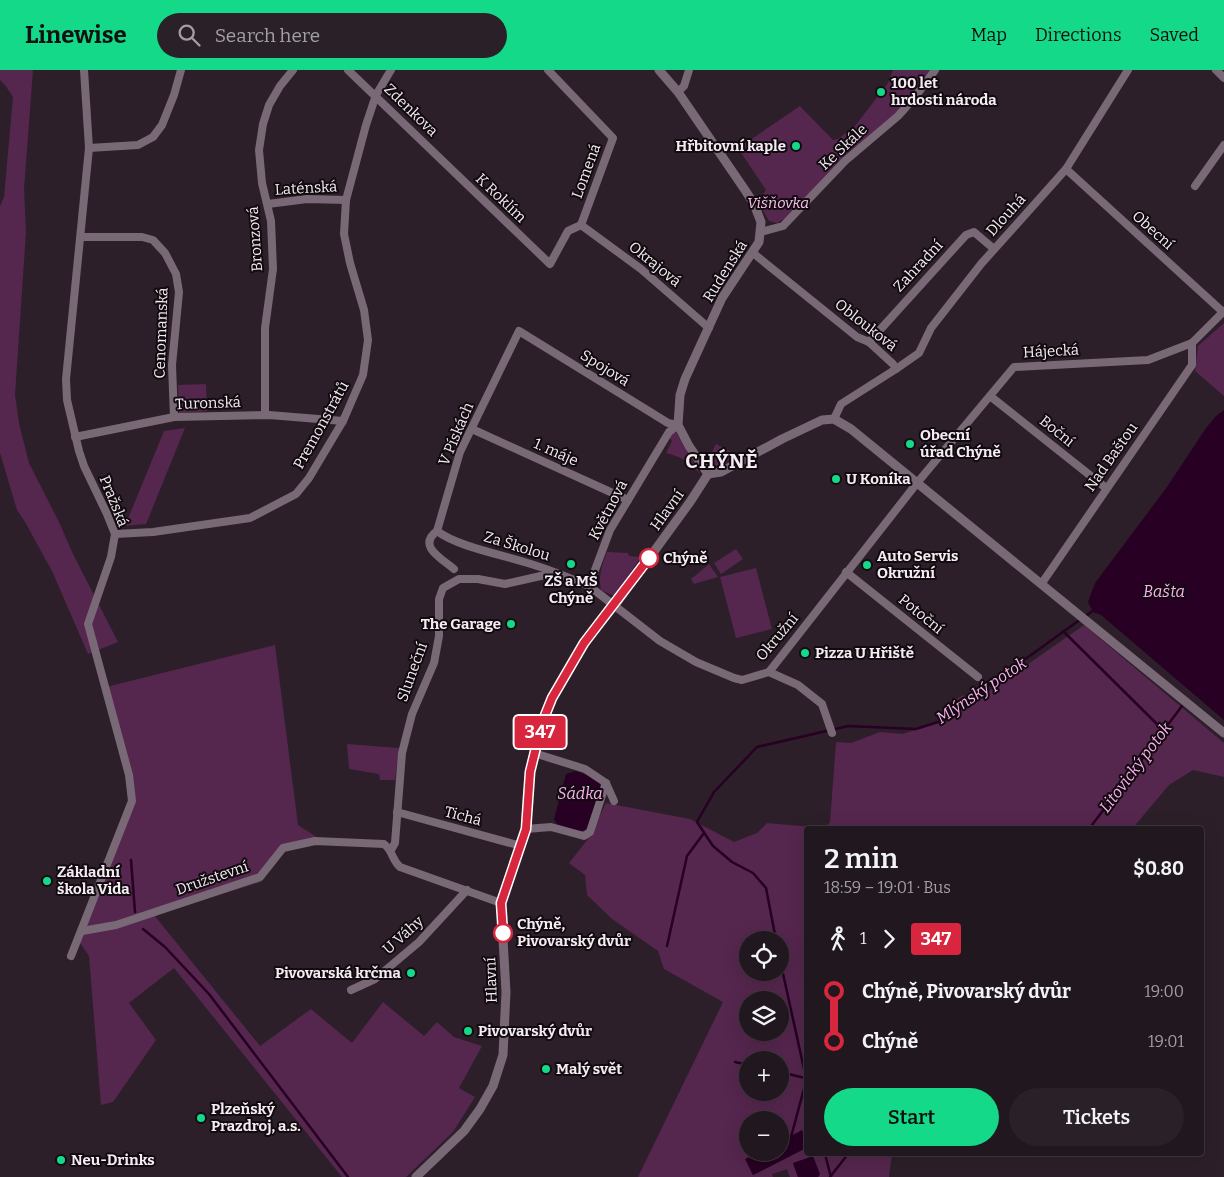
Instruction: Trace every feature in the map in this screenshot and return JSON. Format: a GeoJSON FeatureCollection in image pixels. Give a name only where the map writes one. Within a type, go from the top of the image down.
{"type":"FeatureCollection","features":[{"type":"Feature","properties":{"kind":"street","name":"Pražská"},"geometry":{"type":"LineString","coordinates":[[71,956],[132,801],[129,775],[88,624],[111,557],[115,534],[84,466],[67,400],[66,379],[89,148],[84,70]]}},
{"type":"Feature","properties":{"kind":"street"},"geometry":{"type":"LineString","coordinates":[[89,148],[138,145],[153,137],[162,125],[174,95],[180,70]]}},
{"type":"Feature","properties":{"kind":"street","name":"Bronzová"},"geometry":{"type":"LineString","coordinates":[[265,415],[265,328],[273,269],[271,221],[262,183],[259,150],[263,124],[269,105],[292,70]]}},
{"type":"Feature","properties":{"kind":"street","name":"Zdenkova"},"geometry":{"type":"LineString","coordinates":[[348,70],[432,151]]}},
{"type":"Feature","properties":{"kind":"street","name":"Premonstrátů"},"geometry":{"type":"LineString","coordinates":[[115,534],[153,532],[250,518],[296,494],[309,478],[343,421],[363,376],[368,340],[364,310],[350,263],[344,234],[346,200],[366,124],[376,95],[391,70]]}},
{"type":"Feature","properties":{"kind":"street","name":"Lomená"},"geometry":{"type":"LineString","coordinates":[[548,70],[613,138],[581,224],[568,231],[550,264]]}},
{"type":"Feature","properties":{"kind":"street","name":"Rudenská"},"geometry":{"type":"LineString","coordinates":[[659,70],[678,92],[754,204],[761,222],[759,242],[722,298],[685,379],[680,395],[678,425]]}},
{"type":"Feature","properties":{"kind":"street"},"geometry":{"type":"LineString","coordinates":[[678,92],[684,86],[689,70]]}},
{"type":"Feature","properties":{"kind":"street","name":"Ke Skále"},"geometry":{"type":"LineString","coordinates":[[761,232],[784,226],[846,161],[898,116],[935,70]]}},
{"type":"Feature","properties":{"kind":"street","name":"Dlouhá"},"geometry":{"type":"LineString","coordinates":[[896,369],[919,353],[931,328],[994,249],[1066,168],[1128,70]]}},
{"type":"Feature","properties":{"kind":"street"},"geometry":{"type":"LineString","coordinates":[[1216,70],[1224,78]]}},
{"type":"Feature","properties":{"kind":"street"},"geometry":{"type":"LineString","coordinates":[[1196,186],[1224,145]]}},
{"type":"Feature","properties":{"kind":"street","name":"K Roklím"},"geometry":{"type":"LineString","coordinates":[[432,151],[550,264]]}},
{"type":"Feature","properties":{"kind":"street","name":"Obecní"},"geometry":{"type":"LineString","coordinates":[[1066,168],[1223,311]]}},
{"type":"Feature","properties":{"kind":"street","name":"Laténská"},"geometry":{"type":"LineString","coordinates":[[268,204],[307,199],[346,200]]}},
{"type":"Feature","properties":{"kind":"street","name":"Okrajová"},"geometry":{"type":"LineString","coordinates":[[581,224],[641,269],[709,328]]}},
{"type":"Feature","properties":{"kind":"street","name":"Zahradní"},"geometry":{"type":"LineString","coordinates":[[868,342],[966,235],[974,232],[994,249]]}},
{"type":"Feature","properties":{"kind":"street","name":"Cenomanská"},"geometry":{"type":"LineString","coordinates":[[81,237],[142,237],[153,240],[165,253],[176,274],[179,292],[172,365],[174,418]]}},
{"type":"Feature","properties":{"kind":"street","name":"Oblouková"},"geometry":{"type":"LineString","coordinates":[[753,253],[857,337],[868,342],[893,364],[896,369],[840,404],[834,419]]}},
{"type":"Feature","properties":{"kind":"street","name":"Hájecká"},"geometry":{"type":"LineString","coordinates":[[917,483],[1014,367],[1148,360],[1192,343],[1223,311]]}},
{"type":"Feature","properties":{"kind":"street","name":"Spojová"},"geometry":{"type":"LineString","coordinates":[[519,331],[668,423],[678,425]]}},
{"type":"Feature","properties":{"kind":"street","name":"V Pískách"},"geometry":{"type":"LineString","coordinates":[[454,569],[429,546],[428,541],[431,535],[437,531],[460,452],[519,331]]}},
{"type":"Feature","properties":{"kind":"street","name":"Nad Baštou"},"geometry":{"type":"LineString","coordinates":[[1042,583],[1192,365],[1192,343]]}},
{"type":"Feature","properties":{"kind":"street","name":"Boční"},"geometry":{"type":"LineString","coordinates":[[990,396],[1106,488]]}},
{"type":"Feature","properties":{"kind":"street","name":"Turonská"},"geometry":{"type":"LineString","coordinates":[[75,437],[174,418],[265,415],[343,421]]}},
{"type":"Feature","properties":{"kind":"street"},"geometry":{"type":"LineString","coordinates":[[678,425],[689,446],[708,474],[721,472],[822,420],[834,419],[851,429],[1224,733]]}},
{"type":"Feature","properties":{"kind":"street","name":"Květnová"},"geometry":{"type":"LineString","coordinates":[[589,586],[610,530],[669,432],[678,425]]}},
{"type":"Feature","properties":{"kind":"street","name":"1. máje"},"geometry":{"type":"LineString","coordinates":[[472,429],[628,500]]}},
{"type":"Feature","properties":{"kind":"street","name":"Hlavní"},"geometry":{"type":"LineString","coordinates":[[416,1177],[464,1130],[493,1086],[497,1073],[503,1050],[506,1000],[501,903],[526,829],[527,800],[534,753],[542,723],[552,698],[584,643],[615,605],[690,502],[708,474]]}},
{"type":"Feature","properties":{"kind":"street","name":"Okružní"},"geometry":{"type":"LineString","coordinates":[[615,605],[660,641],[696,662],[742,680],[769,672],[917,483]]}},
{"type":"Feature","properties":{"kind":"street","name":"Za Školou"},"geometry":{"type":"LineString","coordinates":[[437,531],[442,535],[478,549],[532,564],[589,586]]}},
{"type":"Feature","properties":{"kind":"street","name":"Sluneční"},"geometry":{"type":"LineString","coordinates":[[391,850],[394,843],[402,754],[412,714],[434,664],[439,636],[439,598],[443,588],[460,579],[478,579],[505,584],[554,572]]}},
{"type":"Feature","properties":{"kind":"street","name":"Potoční"},"geometry":{"type":"LineString","coordinates":[[846,572],[978,677]]}},
{"type":"Feature","properties":{"kind":"street"},"geometry":{"type":"LineString","coordinates":[[589,586],[615,605]]}},
{"type":"Feature","properties":{"kind":"street"},"geometry":{"type":"LineString","coordinates":[[769,672],[798,684],[822,704],[832,733]]}},
{"type":"Feature","properties":{"kind":"street"},"geometry":{"type":"LineString","coordinates":[[534,753],[585,769],[606,784],[614,800]]}},
{"type":"Feature","properties":{"kind":"street"},"geometry":{"type":"LineString","coordinates":[[526,829],[550,827],[584,836],[590,832],[606,784]]}},
{"type":"Feature","properties":{"kind":"street","name":"Tichá"},"geometry":{"type":"LineString","coordinates":[[396,812],[521,846]]}},
{"type":"Feature","properties":{"kind":"street","name":"Družstevní"},"geometry":{"type":"LineString","coordinates":[[82,931],[116,925],[260,876],[283,848],[315,841],[384,844],[391,850]]}},
{"type":"Feature","properties":{"kind":"street"},"geometry":{"type":"LineString","coordinates":[[391,850],[394,862],[400,867],[501,903]]}},
{"type":"Feature","properties":{"kind":"street","name":"U Váhy"},"geometry":{"type":"LineString","coordinates":[[351,990],[375,979],[419,942],[467,890]]}},
{"type":"Feature","properties":{"kind":"green space"},"geometry":{"type":"Polygon","coordinates":[[[0,70],[33,70],[24,189],[26,232],[15,395],[19,423],[29,463],[118,642],[88,654],[52,571],[17,510],[0,453],[0,206],[4,197],[13,97],[0,80],[0,70]]]}},
{"type":"Feature","properties":{"kind":"green space","name":"Višňovka"},"geometry":{"type":"Polygon","coordinates":[[[893,70],[930,70],[894,116],[786,218],[777,223],[769,221],[757,201],[766,190],[738,148],[800,106],[833,140],[838,139],[855,126],[888,83],[893,70]]]}},
{"type":"Feature","properties":{"kind":"green space"},"geometry":{"type":"Polygon","coordinates":[[[1224,323],[1224,396],[1195,371],[1198,346],[1224,323]]]}},
{"type":"Feature","properties":{"kind":"green space"},"geometry":{"type":"Polygon","coordinates":[[[206,384],[207,411],[179,413],[178,385],[206,384]]]}},
{"type":"Feature","properties":{"kind":"green space"},"geometry":{"type":"Polygon","coordinates":[[[185,428],[146,524],[125,526],[164,431],[185,428]]]}},
{"type":"Feature","properties":{"kind":"green space"},"geometry":{"type":"Polygon","coordinates":[[[676,432],[700,474],[686,461],[666,453],[672,441],[669,437],[676,432]]]}},
{"type":"Feature","properties":{"kind":"green space"},"geometry":{"type":"Polygon","coordinates":[[[716,444],[733,453],[725,465],[710,464],[708,460],[716,444]]]}},
{"type":"Feature","properties":{"kind":"green space"},"geometry":{"type":"Polygon","coordinates":[[[736,549],[743,559],[721,574],[714,563],[736,549]]]}},
{"type":"Feature","properties":{"kind":"green space"},"geometry":{"type":"Polygon","coordinates":[[[607,552],[628,553],[629,556],[641,557],[614,596],[601,590],[600,585],[600,575],[607,552]]]}},
{"type":"Feature","properties":{"kind":"green space"},"geometry":{"type":"Polygon","coordinates":[[[709,564],[718,577],[694,584],[691,579],[709,564]]]}},
{"type":"Feature","properties":{"kind":"green space"},"geometry":{"type":"Polygon","coordinates":[[[756,568],[772,629],[736,638],[720,577],[756,568]]]}},
{"type":"Feature","properties":{"kind":"green space"},"geometry":{"type":"Polygon","coordinates":[[[1084,625],[1224,743],[1224,777],[1193,770],[1169,785],[1135,826],[827,826],[830,822],[836,742],[851,743],[880,732],[902,734],[935,724],[953,702],[963,695],[971,704],[1084,625]]]}},
{"type":"Feature","properties":{"kind":"green space"},"geometry":{"type":"Polygon","coordinates":[[[275,645],[298,825],[326,843],[285,849],[261,882],[154,915],[260,1046],[311,1009],[352,1043],[383,1002],[424,1036],[437,1022],[454,1037],[482,1046],[459,1088],[475,1097],[453,1132],[406,1177],[342,1177],[174,968],[129,1003],[156,1040],[113,1102],[101,1105],[89,956],[78,940],[132,801],[106,687],[275,645]]]}},
{"type":"Feature","properties":{"kind":"green space"},"geometry":{"type":"Polygon","coordinates":[[[347,744],[399,748],[395,780],[380,780],[379,774],[349,769],[347,744]]]}},
{"type":"Feature","properties":{"kind":"green space"},"geometry":{"type":"Polygon","coordinates":[[[606,803],[690,819],[734,842],[757,833],[767,823],[804,826],[804,1136],[802,1131],[789,1138],[789,1111],[739,1111],[739,1161],[747,1161],[753,1175],[780,1161],[789,1161],[789,1157],[804,1149],[804,1156],[892,1156],[889,1177],[818,1177],[820,1174],[793,1163],[798,1177],[790,1177],[787,1169],[772,1174],[773,1177],[638,1177],[723,1002],[664,969],[658,951],[612,919],[587,895],[585,875],[569,863],[588,839],[606,803]]]}},
{"type":"Feature","properties":{"kind":"water","name":"Bašta"},"geometry":{"type":"Polygon","coordinates":[[[1224,410],[1224,720],[1101,615],[1093,612],[1088,602],[1095,583],[1167,487],[1206,428],[1224,410]]]}},
{"type":"Feature","properties":{"kind":"water","name":"Sádka"},"geometry":{"type":"Polygon","coordinates":[[[576,771],[594,778],[600,783],[600,790],[586,829],[580,832],[557,824],[554,819],[566,774],[576,771]]]}},
{"type":"Feature","properties":{"kind":"water"},"geometry":{"type":"Polygon","coordinates":[[[802,1130],[804,1149],[789,1157],[789,1137],[802,1130]]]}},
{"type":"Feature","properties":{"kind":"water"},"geometry":{"type":"Polygon","coordinates":[[[813,1156],[820,1174],[818,1177],[798,1177],[793,1163],[813,1156]]]}},
{"type":"Feature","properties":{"kind":"water"},"geometry":{"type":"Polygon","coordinates":[[[746,1161],[780,1161],[753,1175],[746,1161]]]}},
{"type":"Feature","properties":{"kind":"waterway","name":"Mlýnský potok"},"geometry":{"type":"LineString","coordinates":[[1086,616],[1095,609]]}},
{"type":"Feature","properties":{"kind":"waterway","name":"Mlýnský potok"},"geometry":{"type":"LineString","coordinates":[[774,931],[766,888],[753,873],[732,862],[713,846],[697,822],[714,792],[757,747],[848,726],[916,729],[938,722],[1081,619]]}},
{"type":"Feature","properties":{"kind":"waterway"},"geometry":{"type":"LineString","coordinates":[[1063,631],[1163,730]]}},
{"type":"Feature","properties":{"kind":"waterway","name":"Litovický potok"},"geometry":{"type":"LineString","coordinates":[[1091,826],[1182,706]]}},
{"type":"Feature","properties":{"kind":"waterway"},"geometry":{"type":"LineString","coordinates":[[667,946],[687,856],[704,833]]}},
{"type":"Feature","properties":{"kind":"waterway"},"geometry":{"type":"LineString","coordinates":[[131,860],[135,912]]}},
{"type":"Feature","properties":{"kind":"waterway"},"geometry":{"type":"LineString","coordinates":[[143,929],[165,947],[209,994],[348,1177]]}},
{"type":"Feature","properties":{"kind":"waterway","name":"Mlýnský potok"},"geometry":{"type":"LineString","coordinates":[[785,981],[804,1069]]}},
{"type":"Feature","properties":{"kind":"waterway"},"geometry":{"type":"LineString","coordinates":[[735,1062],[739,1063]]}},
{"type":"Feature","properties":{"kind":"waterway"},"geometry":{"type":"LineString","coordinates":[[789,1074],[804,1078]]}},
{"type":"Feature","properties":{"kind":"waterway"},"geometry":{"type":"LineString","coordinates":[[791,1137],[804,1089]]}},
{"type":"Feature","properties":{"kind":"waterway","name":"Mlýnský potok"},"geometry":{"type":"LineString","coordinates":[[826,1156],[831,1177]]}},
{"type":"Feature","properties":{"kind":"waterway","name":"Litovický potok"},"geometry":{"type":"LineString","coordinates":[[830,1177],[846,1156]]}},
{"type":"Feature","properties":{"kind":"bus line","name":"347"},"geometry":{"type":"LineString","coordinates":[[503,933],[501,903],[526,829],[530,772],[542,723],[552,698],[576,655],[649,558]]}},
{"type":"Feature","properties":{"kind":"place","name":"100 let hrdosti národa"},"geometry":{"type":"Point","coordinates":[881,92]}},
{"type":"Feature","properties":{"kind":"place","name":"Hřbitovní kaple"},"geometry":{"type":"Point","coordinates":[796,146]}},
{"type":"Feature","properties":{"kind":"place","name":"Obecní úřad Chýně"},"geometry":{"type":"Point","coordinates":[910,444]}},
{"type":"Feature","properties":{"kind":"place","name":"U Koníka"},"geometry":{"type":"Point","coordinates":[836,479]}},
{"type":"Feature","properties":{"kind":"place","name":"Chýně"},"geometry":{"type":"Point","coordinates":[649,558]}},
{"type":"Feature","properties":{"kind":"place","name":"ZŠ a MŠ Chýně"},"geometry":{"type":"Point","coordinates":[571,564]}},
{"type":"Feature","properties":{"kind":"place","name":"Auto Servis Okružní"},"geometry":{"type":"Point","coordinates":[867,565]}},
{"type":"Feature","properties":{"kind":"place","name":"The Garage"},"geometry":{"type":"Point","coordinates":[511,624]}},
{"type":"Feature","properties":{"kind":"place","name":"Pizza U Hřiště"},"geometry":{"type":"Point","coordinates":[805,653]}},
{"type":"Feature","properties":{"kind":"place","name":"Základní škola Vida"},"geometry":{"type":"Point","coordinates":[47,881]}},
{"type":"Feature","properties":{"kind":"place","name":"Chýně, Pivovarský dvůr"},"geometry":{"type":"Point","coordinates":[503,933]}},
{"type":"Feature","properties":{"kind":"place","name":"Pivovarská krčma"},"geometry":{"type":"Point","coordinates":[411,973]}},
{"type":"Feature","properties":{"kind":"place","name":"Pivovarský dvůr"},"geometry":{"type":"Point","coordinates":[468,1031]}},
{"type":"Feature","properties":{"kind":"place","name":"Malý svět"},"geometry":{"type":"Point","coordinates":[546,1069]}},
{"type":"Feature","properties":{"kind":"place","name":"Plzeňský Prazdroj, a.s."},"geometry":{"type":"Point","coordinates":[201,1118]}},
{"type":"Feature","properties":{"kind":"place","name":"Neu-Drinks"},"geometry":{"type":"Point","coordinates":[61,1160]}},
{"type":"Feature","properties":{"kind":"district","name":"CHÝNĚ"},"geometry":{"type":"Point","coordinates":[722,461]}}]}
